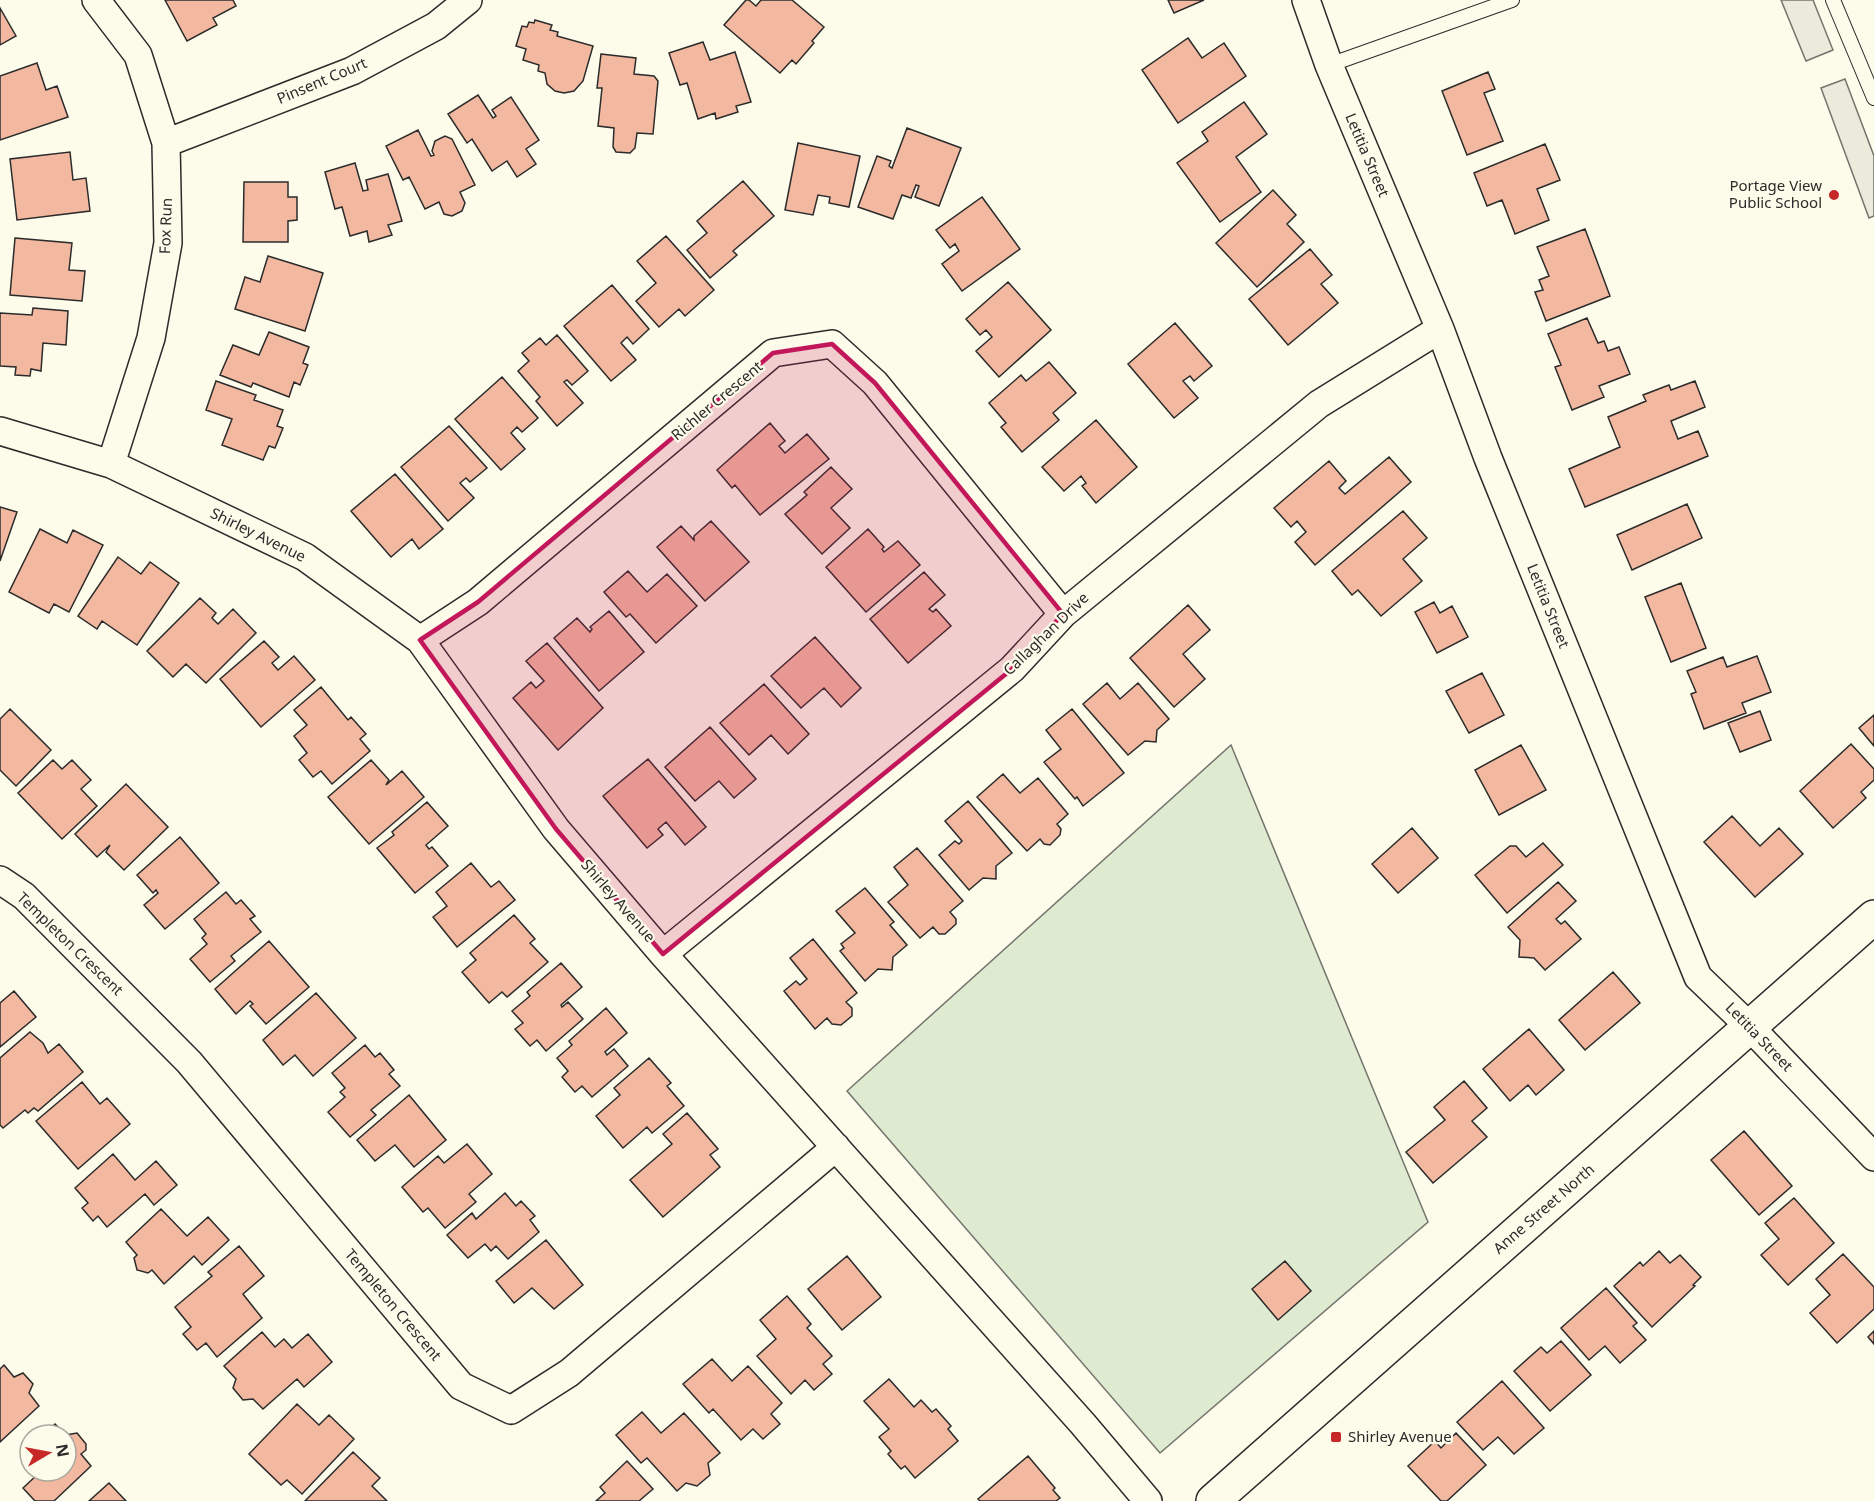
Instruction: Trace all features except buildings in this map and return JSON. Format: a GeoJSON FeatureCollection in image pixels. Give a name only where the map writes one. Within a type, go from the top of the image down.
{"type":"FeatureCollection","features":[{"type":"Feature","properties":{"kind":"street","name":"Fox Run"},"geometry":{"type":"LineString","coordinates":[[96,0],[138,55],[166,143],[168,243],[151,338],[111,464]]}},
{"type":"Feature","properties":{"kind":"street","name":"Pinsent Court"},"geometry":{"type":"LineString","coordinates":[[166,143],[352,71],[436,26],[468,0]]}},
{"type":"Feature","properties":{"kind":"street","name":"Letitia Street"},"geometry":{"type":"LineString","coordinates":[[1306,0],[1329,65],[1440,329],[1488,458],[1698,977],[1750,1027],[1874,1157]]}},
{"type":"Feature","properties":{"kind":"street","name":"Callaghan Drive"},"geometry":{"type":"LineString","coordinates":[[663,954],[1012,669],[1064,614],[1319,404],[1440,329]]}},
{"type":"Feature","properties":{"kind":"street","name":"Richler Crescent"},"geometry":{"type":"LineString","coordinates":[[420,640],[478,602],[773,353],[832,344],[875,383],[1064,614]]}},
{"type":"Feature","properties":{"kind":"street","name":"Shirley Avenue"},"geometry":{"type":"LineString","coordinates":[[0,431],[111,464],[305,557],[420,640],[556,829],[663,954],[1083,1424],[1148,1501]]}},
{"type":"Feature","properties":{"kind":"street","name":"Templeton Crescent"},"geometry":{"type":"LineString","coordinates":[[0,880],[24,896],[189,1062],[461,1386],[511,1410],[569,1373],[837,1147]]}},
{"type":"Feature","properties":{"kind":"street","name":"Anne Street North"},"geometry":{"type":"LineString","coordinates":[[1213,1501],[1874,917]]}},
{"type":"Feature","properties":{"kind":"lane"},"geometry":{"type":"LineString","coordinates":[[1329,65],[1512,0]]}},
{"type":"Feature","properties":{"kind":"lane"},"geometry":{"type":"LineString","coordinates":[[1833,0],[1874,98]]}},
{"type":"Feature","properties":{"kind":"highlighted area"},"geometry":{"type":"Polygon","coordinates":[[[832,344],[875,383],[1063,614],[1012,669],[663,954],[556,829],[420,640],[478,602],[773,353],[832,344]]]}},
{"type":"Feature","properties":{"kind":"green space"},"geometry":{"type":"Polygon","coordinates":[[[1231,745],[1428,1222],[1160,1453],[847,1091],[1231,745]]]}},
{"type":"Feature","properties":{"kind":"shaded area"},"geometry":{"type":"Polygon","coordinates":[[[1781,0],[1813,0],[1833,50],[1806,61],[1781,0]]]}},
{"type":"Feature","properties":{"kind":"shaded area"},"geometry":{"type":"Polygon","coordinates":[[[1845,79],[1874,156],[1874,216],[1869,218],[1821,88],[1845,79]]]}},
{"type":"Feature","properties":{"kind":"place","name":"Portage View Public School"},"geometry":{"type":"Point","coordinates":[1834,195]}},
{"type":"Feature","properties":{"kind":"place","name":"Shirley Avenue"},"geometry":{"type":"Point","coordinates":[1336,1437]}}]}
